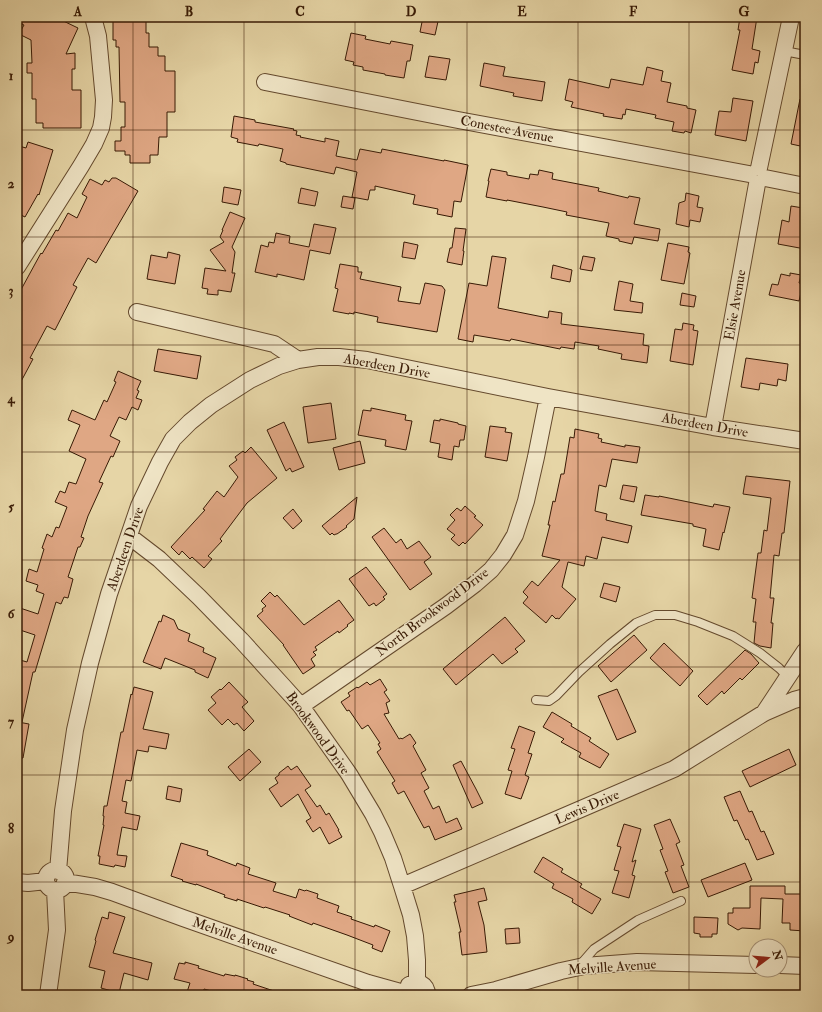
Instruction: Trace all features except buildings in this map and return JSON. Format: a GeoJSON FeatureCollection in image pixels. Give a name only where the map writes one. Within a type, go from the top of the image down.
{"type":"FeatureCollection","features":[{"type":"Feature","properties":{"kind":"street"},"geometry":{"type":"LineString","coordinates":[[17,267],[81,166],[101,128],[104,100],[98,36],[93,17]]}},
{"type":"Feature","properties":{"kind":"street","name":"Elsie Avenue"},"geometry":{"type":"LineString","coordinates":[[713,427],[758,176],[790,17]]}},
{"type":"Feature","properties":{"kind":"street","name":"Conestee Avenue"},"geometry":{"type":"LineString","coordinates":[[265,82],[805,186]]}},
{"type":"Feature","properties":{"kind":"street"},"geometry":{"type":"LineString","coordinates":[[137,312],[274,344],[298,360]]}},
{"type":"Feature","properties":{"kind":"street","name":"Aberdeen Drive"},"geometry":{"type":"LineString","coordinates":[[48,995],[57,930],[56,881],[63,811],[74,730],[90,663],[109,594],[139,506],[160,462],[173,439],[190,422],[211,405],[250,380],[279,366],[298,360],[318,357],[339,357],[366,360],[548,397],[713,427],[805,441]]}},
{"type":"Feature","properties":{"kind":"street","name":"North Brookwood Drive"},"geometry":{"type":"LineString","coordinates":[[301,706],[446,606],[475,584],[503,555],[515,535],[526,501],[548,397]]}},
{"type":"Feature","properties":{"kind":"street","name":"Brookwood Drive"},"geometry":{"type":"LineString","coordinates":[[129,536],[159,559],[241,640],[301,706],[349,774],[373,814],[393,858],[411,915],[415,936],[418,982]]}},
{"type":"Feature","properties":{"kind":"street"},"geometry":{"type":"LineString","coordinates":[[764,714],[805,651]]}},
{"type":"Feature","properties":{"kind":"street","name":"Lewis Drive"},"geometry":{"type":"LineString","coordinates":[[402,886],[674,769],[764,714],[794,700],[805,697]]}},
{"type":"Feature","properties":{"kind":"street","name":"Melville Avenue"},"geometry":{"type":"LineString","coordinates":[[17,882],[28,883],[56,881],[95,887],[404,994]]}},
{"type":"Feature","properties":{"kind":"street","name":"Melville Avenue"},"geometry":{"type":"LineString","coordinates":[[471,995],[496,990],[561,971],[606,964],[637,962],[748,965]]}},
{"type":"Feature","properties":{"kind":"street"},"geometry":{"type":"LineString","coordinates":[[788,965],[805,966]]}},
{"type":"Feature","properties":{"kind":"street"},"geometry":{"type":"LineString","coordinates":[[404,994],[408,985],[413,982],[418,982],[427,990],[427,995]]}},
{"type":"Feature","properties":{"kind":"lane"},"geometry":{"type":"LineString","coordinates":[[784,51],[805,55]]}},
{"type":"Feature","properties":{"kind":"lane"},"geometry":{"type":"LineString","coordinates":[[536,700],[548,701],[556,696],[579,672],[615,640],[636,623],[655,615],[675,615],[698,622],[733,636],[760,653],[788,677]]}},
{"type":"Feature","properties":{"kind":"lane"},"geometry":{"type":"LineString","coordinates":[[579,967],[594,949],[638,920],[681,901]]}}]}
